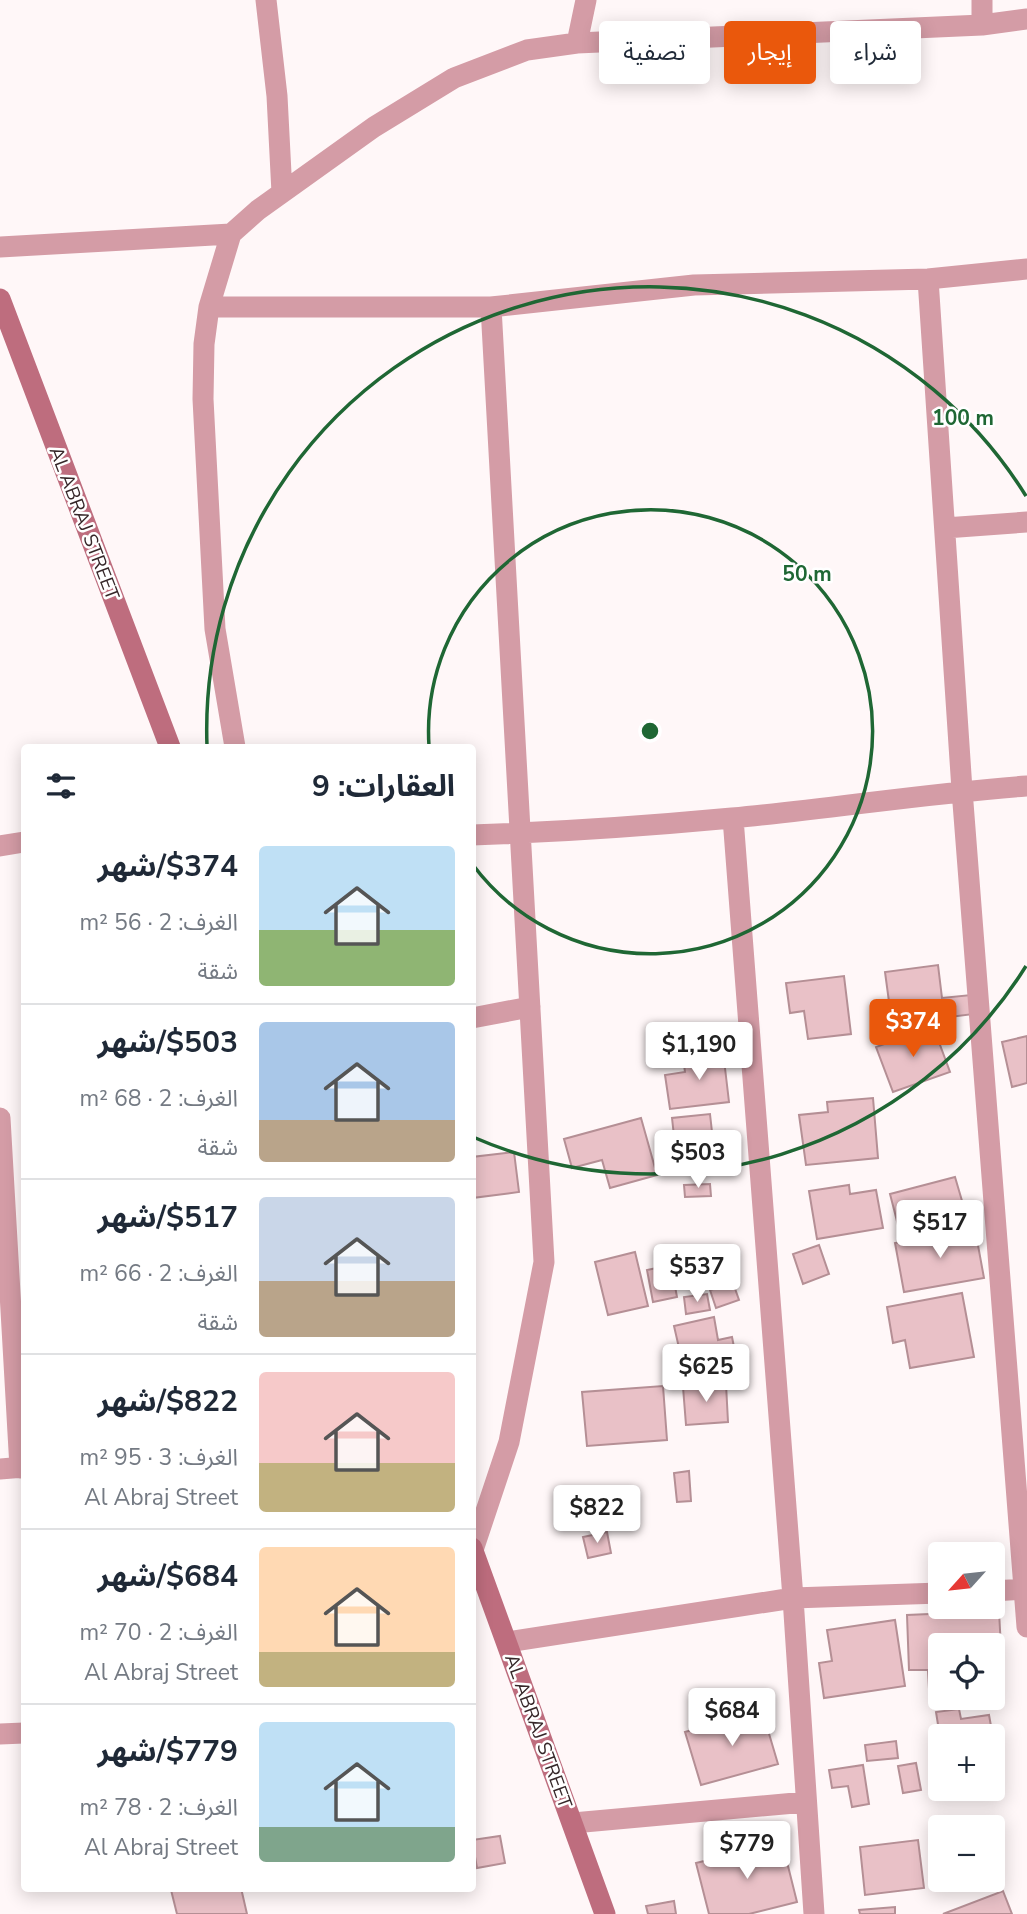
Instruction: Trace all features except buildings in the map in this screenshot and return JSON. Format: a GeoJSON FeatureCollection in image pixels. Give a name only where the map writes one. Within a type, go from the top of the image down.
{"type":"FeatureCollection","features":[{"type":"Feature","properties":{"kind":"street"},"geometry":{"type":"LineString","coordinates":[[266,0],[277,96],[282,193]]}},
{"type":"Feature","properties":{"kind":"street"},"geometry":{"type":"LineString","coordinates":[[577,43],[586,0]]}},
{"type":"Feature","properties":{"kind":"street"},"geometry":{"type":"LineString","coordinates":[[982,0],[982,25]]}},
{"type":"Feature","properties":{"kind":"street"},"geometry":{"type":"LineString","coordinates":[[234,744],[215,629],[204,399],[204,344],[209,307],[231,234],[258,210],[374,127],[454,78],[527,50],[577,43],[982,25],[1027,19]]}},
{"type":"Feature","properties":{"kind":"street"},"geometry":{"type":"LineString","coordinates":[[0,247],[231,234]]}},
{"type":"Feature","properties":{"kind":"street"},"geometry":{"type":"LineString","coordinates":[[209,307],[491,307],[694,285],[928,279],[1027,269]]}},
{"type":"Feature","properties":{"kind":"street"},"geometry":{"type":"LineString","coordinates":[[928,279],[962,790],[1027,1627]]}},
{"type":"Feature","properties":{"kind":"street","name":"AL ABRAJ STREET"},"geometry":{"type":"LineString","coordinates":[[0,299],[169,744]]}},
{"type":"Feature","properties":{"kind":"street"},"geometry":{"type":"LineString","coordinates":[[476,1540],[509,1442],[544,1262],[491,307]]}},
{"type":"Feature","properties":{"kind":"street"},"geometry":{"type":"LineString","coordinates":[[945,528],[1027,522]]}},
{"type":"Feature","properties":{"kind":"street"},"geometry":{"type":"LineString","coordinates":[[476,835],[733,818],[962,790],[1027,786]]}},
{"type":"Feature","properties":{"kind":"street"},"geometry":{"type":"LineString","coordinates":[[733,818],[793,1598],[814,1914]]}},
{"type":"Feature","properties":{"kind":"street"},"geometry":{"type":"LineString","coordinates":[[0,846],[21,842]]}},
{"type":"Feature","properties":{"kind":"street"},"geometry":{"type":"LineString","coordinates":[[476,1017],[530,1007]]}},
{"type":"Feature","properties":{"kind":"street"},"geometry":{"type":"LineString","coordinates":[[0,1118],[15,1468]]}},
{"type":"Feature","properties":{"kind":"street","name":"AL ABRAJ STREET"},"geometry":{"type":"LineString","coordinates":[[476,1557],[605,1914]]}},
{"type":"Feature","properties":{"kind":"street"},"geometry":{"type":"LineString","coordinates":[[1005,1591],[1026,1590]]}},
{"type":"Feature","properties":{"kind":"street"},"geometry":{"type":"LineString","coordinates":[[507,1642],[793,1598],[928,1593]]}},
{"type":"Feature","properties":{"kind":"street"},"geometry":{"type":"LineString","coordinates":[[0,1734],[21,1733]]}},
{"type":"Feature","properties":{"kind":"street"},"geometry":{"type":"LineString","coordinates":[[573,1823],[806,1802]]}}]}
